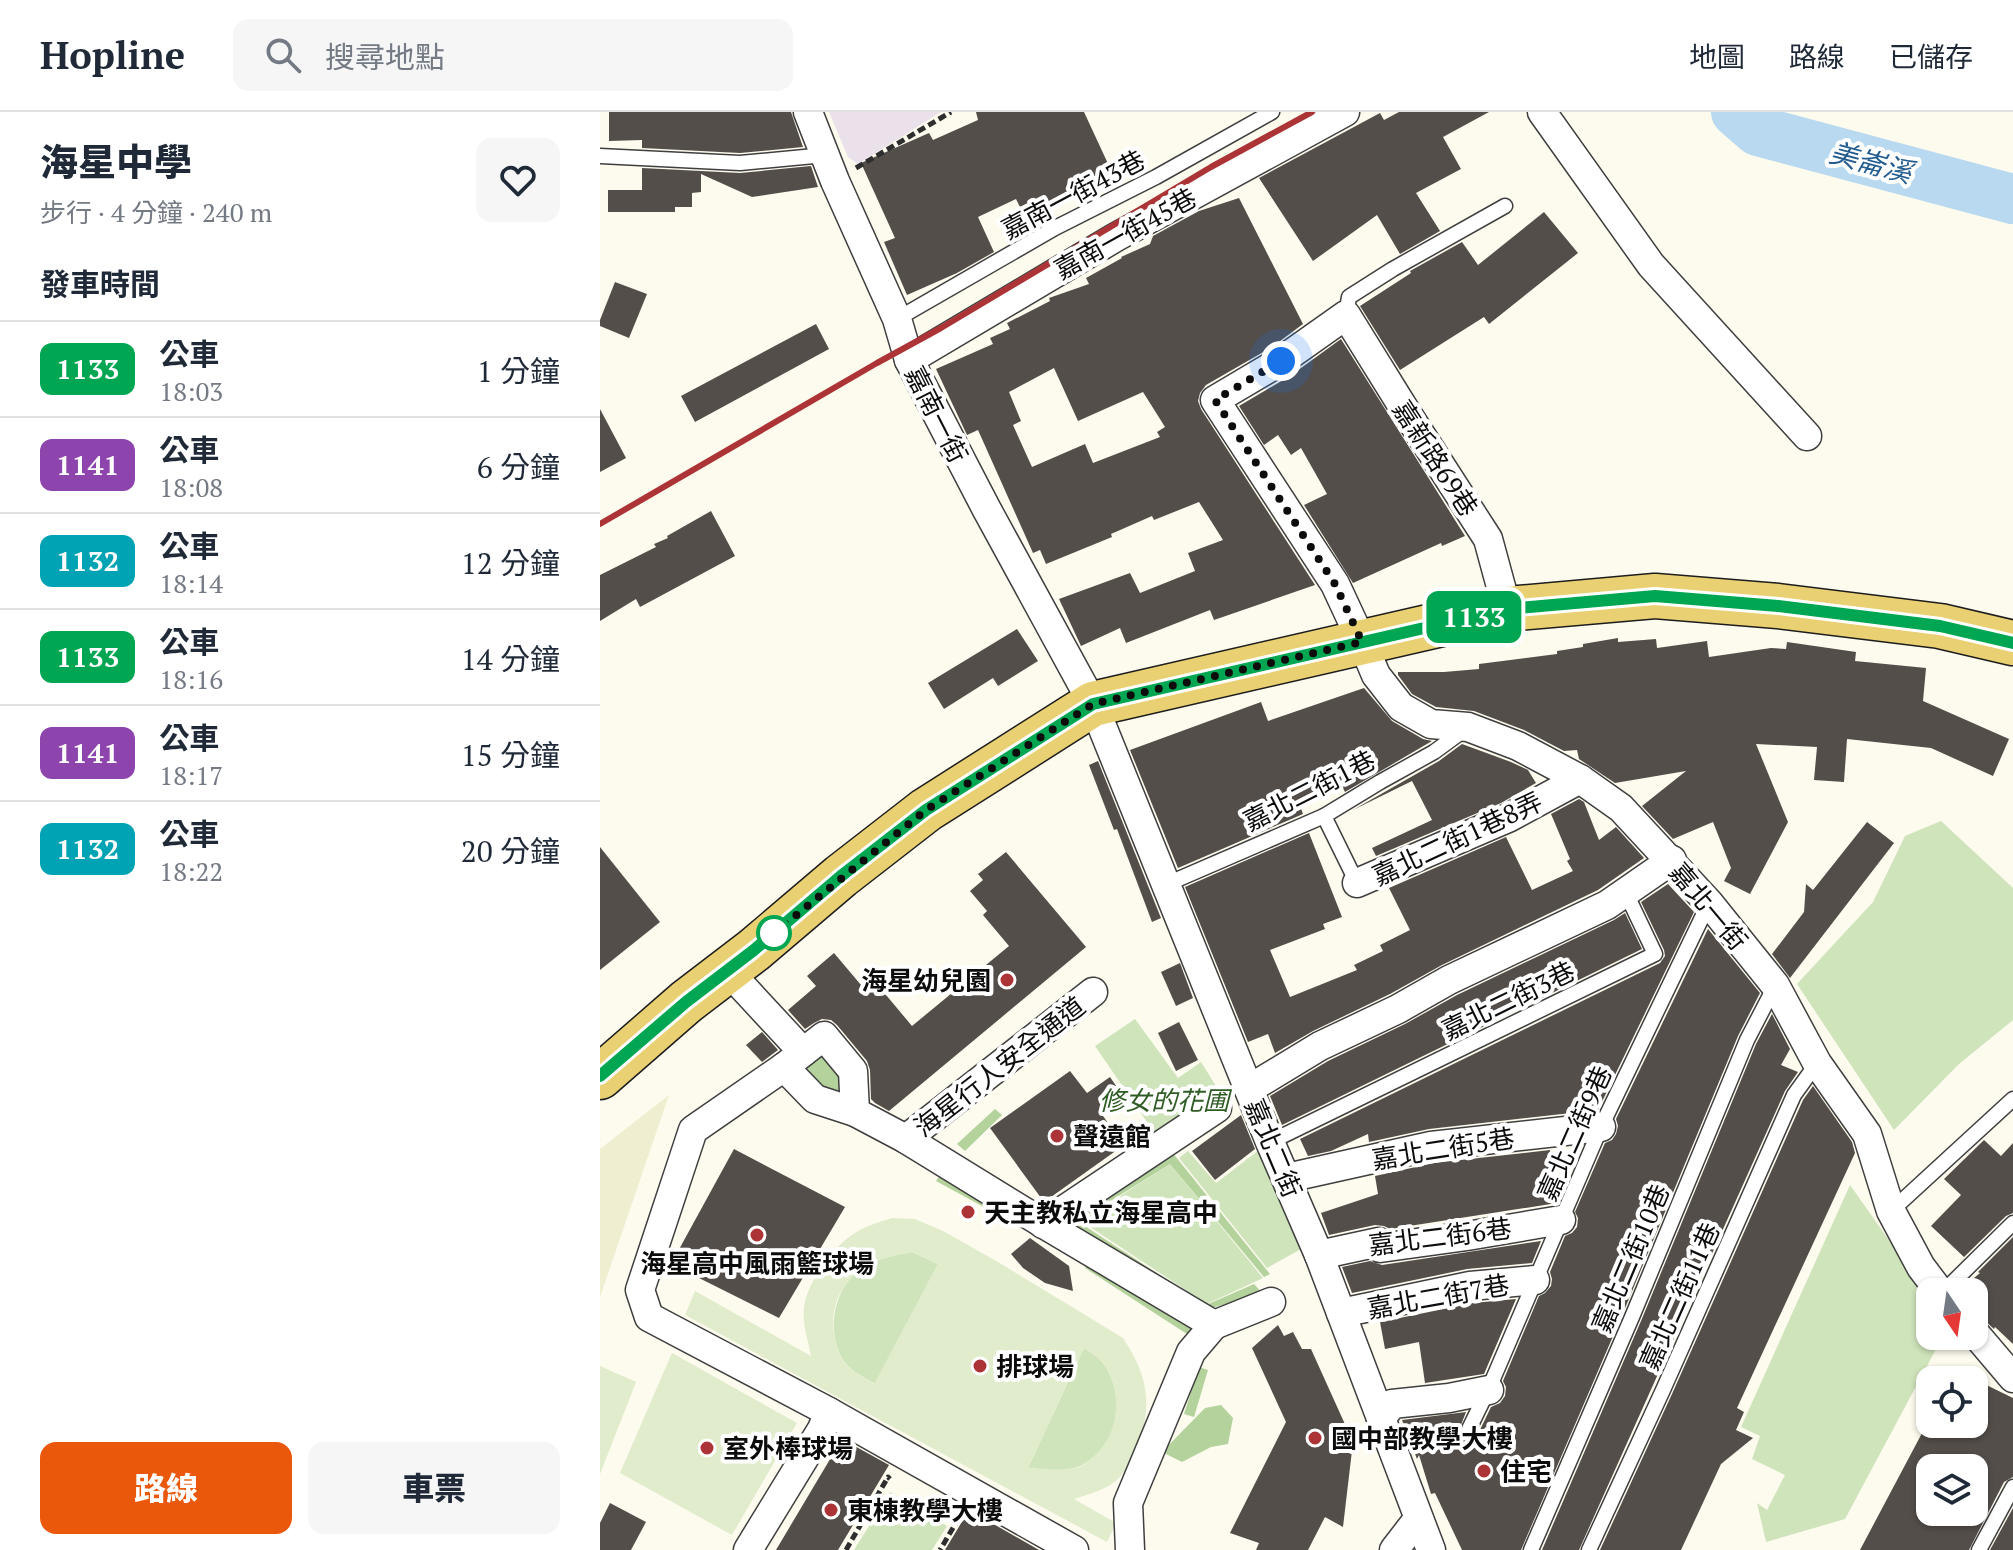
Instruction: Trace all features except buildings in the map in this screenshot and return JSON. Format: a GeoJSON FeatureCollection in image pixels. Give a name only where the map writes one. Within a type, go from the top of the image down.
{"type":"FeatureCollection","features":[{"type":"Feature","properties":{"kind":"main road"},"geometry":{"type":"LineString","coordinates":[[600,1077],[686,1002],[926,810],[1093,704],[1507,609],[1655,596],[1778,606],[1940,626],[2013,643]]}},
{"type":"Feature","properties":{"kind":"street","name":"嘉南一街"},"geometry":{"type":"LineString","coordinates":[[808,112],[897,319],[909,360],[1093,704]]}},
{"type":"Feature","properties":{"kind":"street","name":"嘉南一街45巷"},"geometry":{"type":"LineString","coordinates":[[909,360],[1116,237],[1345,112]]}},
{"type":"Feature","properties":{"kind":"street"},"geometry":{"type":"LineString","coordinates":[[1542,112],[1651,265],[1807,436]]}},
{"type":"Feature","properties":{"kind":"street","name":"嘉新路69巷"},"geometry":{"type":"LineString","coordinates":[[1346,315],[1488,539],[1507,609]]}},
{"type":"Feature","properties":{"kind":"street","name":"嘉北一街"},"geometry":{"type":"LineString","coordinates":[[1346,315],[1281,361],[1215,400],[1335,584],[1376,675],[1401,707],[1431,724],[1468,727],[1518,746],[1580,779],[1621,808],[1672,860],[1775,985],[1817,1063],[1867,1134],[1891,1211],[1921,1267],[1930,1278]]}},
{"type":"Feature","properties":{"kind":"street","name":"嘉北二街"},"geometry":{"type":"LineString","coordinates":[[1093,704],[1270,1142],[1319,1255],[1431,1550]]}},
{"type":"Feature","properties":{"kind":"street","name":"嘉北二街1巷8弄"},"geometry":{"type":"LineString","coordinates":[[1357,883],[1508,818],[1580,779]]}},
{"type":"Feature","properties":{"kind":"street"},"geometry":{"type":"LineString","coordinates":[[1249,1089],[1320,1046],[1607,905],[1672,860]]}},
{"type":"Feature","properties":{"kind":"street","name":"海星行人安全通道"},"geometry":{"type":"LineString","coordinates":[[727,970],[793,1060],[815,1099],[855,1112],[906,1139],[1214,1325]]}},
{"type":"Feature","properties":{"kind":"street","name":"海星行人安全通道"},"geometry":{"type":"LineString","coordinates":[[906,1139],[1093,992]]}},
{"type":"Feature","properties":{"kind":"street"},"geometry":{"type":"LineString","coordinates":[[855,1112],[853,1071],[824,1036],[693,1130],[640,1290],[649,1317],[829,1412],[1044,1543],[1074,1550]]}},
{"type":"Feature","properties":{"kind":"street"},"geometry":{"type":"LineString","coordinates":[[1043,1224],[1217,1108]]}},
{"type":"Feature","properties":{"kind":"street","name":"嘉北二街5巷"},"geometry":{"type":"LineString","coordinates":[[1287,1178],[1431,1146],[1601,1127]]}},
{"type":"Feature","properties":{"kind":"street","name":"嘉北二街6巷"},"geometry":{"type":"LineString","coordinates":[[1319,1255],[1379,1242],[1380,1248],[1561,1220]]}},
{"type":"Feature","properties":{"kind":"street","name":"嘉北二街7巷"},"geometry":{"type":"LineString","coordinates":[[1341,1313],[1470,1286],[1535,1280]]}},
{"type":"Feature","properties":{"kind":"street"},"geometry":{"type":"LineString","coordinates":[[1130,1550],[1128,1503],[1191,1352],[1214,1325],[1271,1302]]}},
{"type":"Feature","properties":{"kind":"street"},"geometry":{"type":"LineString","coordinates":[[1988,1345],[2009,1364]]}},
{"type":"Feature","properties":{"kind":"street"},"geometry":{"type":"LineString","coordinates":[[1381,1419],[1392,1404],[1489,1390]]}},
{"type":"Feature","properties":{"kind":"street"},"geometry":{"type":"LineString","coordinates":[[748,1550],[822,1429],[829,1412]]}},
{"type":"Feature","properties":{"kind":"street"},"geometry":{"type":"LineString","coordinates":[[1394,1550],[1418,1519]]}},
{"type":"Feature","properties":{"kind":"lane","name":"嘉南一街43巷"},"geometry":{"type":"LineString","coordinates":[[897,319],[1055,228],[1156,177],[1272,112]]}},
{"type":"Feature","properties":{"kind":"lane"},"geometry":{"type":"LineString","coordinates":[[600,156],[830,168]]}},
{"type":"Feature","properties":{"kind":"lane"},"geometry":{"type":"LineString","coordinates":[[1346,315],[1349,297],[1505,206]]}},
{"type":"Feature","properties":{"kind":"lane","name":"嘉北二街1巷"},"geometry":{"type":"LineString","coordinates":[[1167,884],[1324,816],[1434,752],[1468,727]]}},
{"type":"Feature","properties":{"kind":"lane","name":"嘉北二街1巷8弄"},"geometry":{"type":"LineString","coordinates":[[1324,816],[1357,883]]}},
{"type":"Feature","properties":{"kind":"lane","name":"嘉北二街3巷"},"geometry":{"type":"LineString","coordinates":[[1270,1142],[1655,954],[1626,893],[1672,860]]}},
{"type":"Feature","properties":{"kind":"lane","name":"嘉北二街9巷"},"geometry":{"type":"LineString","coordinates":[[1469,1429],[1489,1390],[1601,1127],[1709,903]]}},
{"type":"Feature","properties":{"kind":"lane","name":"嘉北二街10巷"},"geometry":{"type":"LineString","coordinates":[[1531,1550],[1747,1040],[1775,985]]}},
{"type":"Feature","properties":{"kind":"lane","name":"嘉北二街11巷"},"geometry":{"type":"LineString","coordinates":[[1589,1550],[1794,1095],[1817,1063]]}},
{"type":"Feature","properties":{"kind":"lane"},"geometry":{"type":"LineString","coordinates":[[1891,1211],[2013,1099]]}},
{"type":"Feature","properties":{"kind":"lane"},"geometry":{"type":"LineString","coordinates":[[1956,1278],[2013,1223]]}},
{"type":"Feature","properties":{"kind":"lane"},"geometry":{"type":"LineString","coordinates":[[1979,1550],[2013,1487]]}},
{"type":"Feature","properties":{"kind":"path"},"geometry":{"type":"LineString","coordinates":[[830,168],[951,112]]}},
{"type":"Feature","properties":{"kind":"path"},"geometry":{"type":"LineString","coordinates":[[846,1550],[888,1477],[899,1485]]}},
{"type":"Feature","properties":{"kind":"path"},"geometry":{"type":"LineString","coordinates":[[922,1499],[957,1521],[940,1550]]}},
{"type":"Feature","properties":{"kind":"shaded area"},"geometry":{"type":"Polygon","coordinates":[[[829,112],[941,112],[858,164],[848,157],[829,112]]]}},
{"type":"Feature","properties":{"kind":"shaded area"},"geometry":{"type":"Polygon","coordinates":[[[669,1095],[600,1297],[600,1149],[669,1095]]]}},
{"type":"Feature","properties":{"kind":"green space"},"geometry":{"type":"Polygon","coordinates":[[[1941,821],[2013,888],[2013,1020],[1959,1064],[1894,1130],[1797,984],[1873,902],[1905,836],[1941,821]]]}},
{"type":"Feature","properties":{"kind":"green space","name":"修女的花圃"},"geometry":{"type":"Polygon","coordinates":[[[1135,1019],[1178,1078],[1201,1062],[1216,1086],[1207,1093],[1212,1102],[1158,1138],[1095,1046],[1135,1019]]]}},
{"type":"Feature","properties":{"kind":"green space"},"geometry":{"type":"Polygon","coordinates":[[[823,1048],[845,1076],[850,1106],[819,1092],[801,1066],[823,1048]]]}},
{"type":"Feature","properties":{"kind":"green space"},"geometry":{"type":"Polygon","coordinates":[[[995,1109],[1002,1115],[965,1151],[957,1144],[995,1109]]]}},
{"type":"Feature","properties":{"kind":"green space","name":"修女的花圃"},"geometry":{"type":"Polygon","coordinates":[[[1259,1150],[1312,1243],[1267,1268],[1179,1158],[1188,1151],[1216,1183],[1259,1150]]]}},
{"type":"Feature","properties":{"kind":"green space"},"geometry":{"type":"Polygon","coordinates":[[[1172,1152],[1270,1274],[1264,1277],[1170,1164],[1080,1220],[1073,1216],[1172,1152]]]}},
{"type":"Feature","properties":{"kind":"green space","name":"修女的花圃"},"geometry":{"type":"Polygon","coordinates":[[[1170,1164],[1263,1278],[1207,1304],[1081,1221],[1170,1164]]]}},
{"type":"Feature","properties":{"kind":"green space"},"geometry":{"type":"Polygon","coordinates":[[[940,1175],[1006,1210],[1002,1217],[936,1181],[940,1175]]]}},
{"type":"Feature","properties":{"kind":"green space"},"geometry":{"type":"Polygon","coordinates":[[[1850,1185],[1916,1278],[1916,1350],[1936,1350],[1927,1366],[1916,1366],[1916,1386],[1845,1519],[1766,1542],[1757,1503],[1767,1510],[1785,1475],[1752,1459],[1760,1436],[1741,1427],[1850,1185]]]}},
{"type":"Feature","properties":{"kind":"green space"},"geometry":{"type":"Polygon","coordinates":[[[1071,1217],[1206,1305],[1254,1284],[1263,1294],[1204,1310],[1066,1220],[1071,1217]]]}},
{"type":"Feature","properties":{"kind":"green space"},"geometry":{"type":"Polygon","coordinates":[[[892,1218],[915,1219],[943,1231],[1123,1338],[1144,1384],[1146,1407],[1142,1433],[1133,1457],[1119,1478],[1103,1489],[1074,1499],[1116,1523],[1107,1542],[685,1315],[695,1291],[811,1356],[804,1313],[806,1298],[815,1277],[844,1241],[861,1229],[892,1218]],[[912,1252],[882,1259],[865,1267],[846,1284],[837,1301],[833,1325],[840,1356],[850,1369],[874,1384],[938,1264],[912,1252]],[[1084,1348],[1028,1468],[1060,1470],[1079,1467],[1103,1447],[1110,1435],[1116,1409],[1113,1381],[1099,1359],[1084,1348]]]}},
{"type":"Feature","properties":{"kind":"green space"},"geometry":{"type":"Polygon","coordinates":[[[912,1252],[938,1264],[875,1384],[851,1369],[841,1357],[834,1332],[836,1307],[846,1284],[864,1267],[912,1252]]]}},
{"type":"Feature","properties":{"kind":"green space"},"geometry":{"type":"Polygon","coordinates":[[[1089,1260],[1192,1328],[1187,1334],[1085,1268],[1089,1260]]]}},
{"type":"Feature","properties":{"kind":"green space"},"geometry":{"type":"Polygon","coordinates":[[[1084,1348],[1103,1363],[1111,1376],[1117,1405],[1111,1433],[1095,1456],[1082,1465],[1063,1470],[1028,1468],[1084,1348]]]}},
{"type":"Feature","properties":{"kind":"green space","name":"室外棒球場"},"geometry":{"type":"Polygon","coordinates":[[[672,1353],[797,1423],[732,1535],[620,1473],[672,1353]]]}},
{"type":"Feature","properties":{"kind":"green space"},"geometry":{"type":"Polygon","coordinates":[[[600,1366],[636,1382],[600,1474],[600,1366]]]}},
{"type":"Feature","properties":{"kind":"green space"},"geometry":{"type":"Polygon","coordinates":[[[1199,1367],[1208,1370],[1194,1417],[1184,1414],[1199,1367]]]}},
{"type":"Feature","properties":{"kind":"green space"},"geometry":{"type":"Polygon","coordinates":[[[1221,1405],[1233,1418],[1228,1444],[1211,1447],[1182,1462],[1162,1452],[1205,1408],[1221,1405]]]}},
{"type":"Feature","properties":{"kind":"green space"},"geometry":{"type":"Polygon","coordinates":[[[890,1492],[947,1526],[932,1550],[854,1550],[890,1492]]]}},
{"type":"Feature","properties":{"kind":"waterway","name":"美崙溪"},"geometry":{"type":"LineString","coordinates":[[1736,112],[1758,131],[2013,199]]}},
{"type":"Feature","properties":{"kind":"railway"},"geometry":{"type":"LineString","coordinates":[[600,524],[941,328],[1211,167],[1312,112]]}},
{"type":"Feature","properties":{"kind":"bus line","name":"1133"},"geometry":{"type":"LineString","coordinates":[[600,1076],[686,1002],[926,810],[1093,704],[1507,609],[1655,596],[1778,606],[1940,626],[2013,643]]}},
{"type":"Feature","properties":{"kind":"place","name":"海星幼兒園"},"geometry":{"type":"Point","coordinates":[1007,980]}},
{"type":"Feature","properties":{"kind":"place","name":"聲遠館"},"geometry":{"type":"Point","coordinates":[1057,1136]}},
{"type":"Feature","properties":{"kind":"place","name":"天主教私立海星高中"},"geometry":{"type":"Point","coordinates":[968,1212]}},
{"type":"Feature","properties":{"kind":"place","name":"海星高中風雨籃球場"},"geometry":{"type":"Point","coordinates":[757,1235]}},
{"type":"Feature","properties":{"kind":"place","name":"排球場"},"geometry":{"type":"Point","coordinates":[980,1366]}},
{"type":"Feature","properties":{"kind":"place","name":"國中部教學大樓"},"geometry":{"type":"Point","coordinates":[1315,1438]}},
{"type":"Feature","properties":{"kind":"place","name":"室外棒球場"},"geometry":{"type":"Point","coordinates":[707,1448]}},
{"type":"Feature","properties":{"kind":"place","name":"住宅"},"geometry":{"type":"Point","coordinates":[1484,1471]}},
{"type":"Feature","properties":{"kind":"place","name":"東棟教學大樓"},"geometry":{"type":"Point","coordinates":[831,1510]}},
{"type":"Feature","properties":{"kind":"route"},"geometry":{"type":"LineString","coordinates":[[774,933],[926,810],[1093,704],[1362,642],[1335,584],[1215,400],[1281,361]]}}]}
